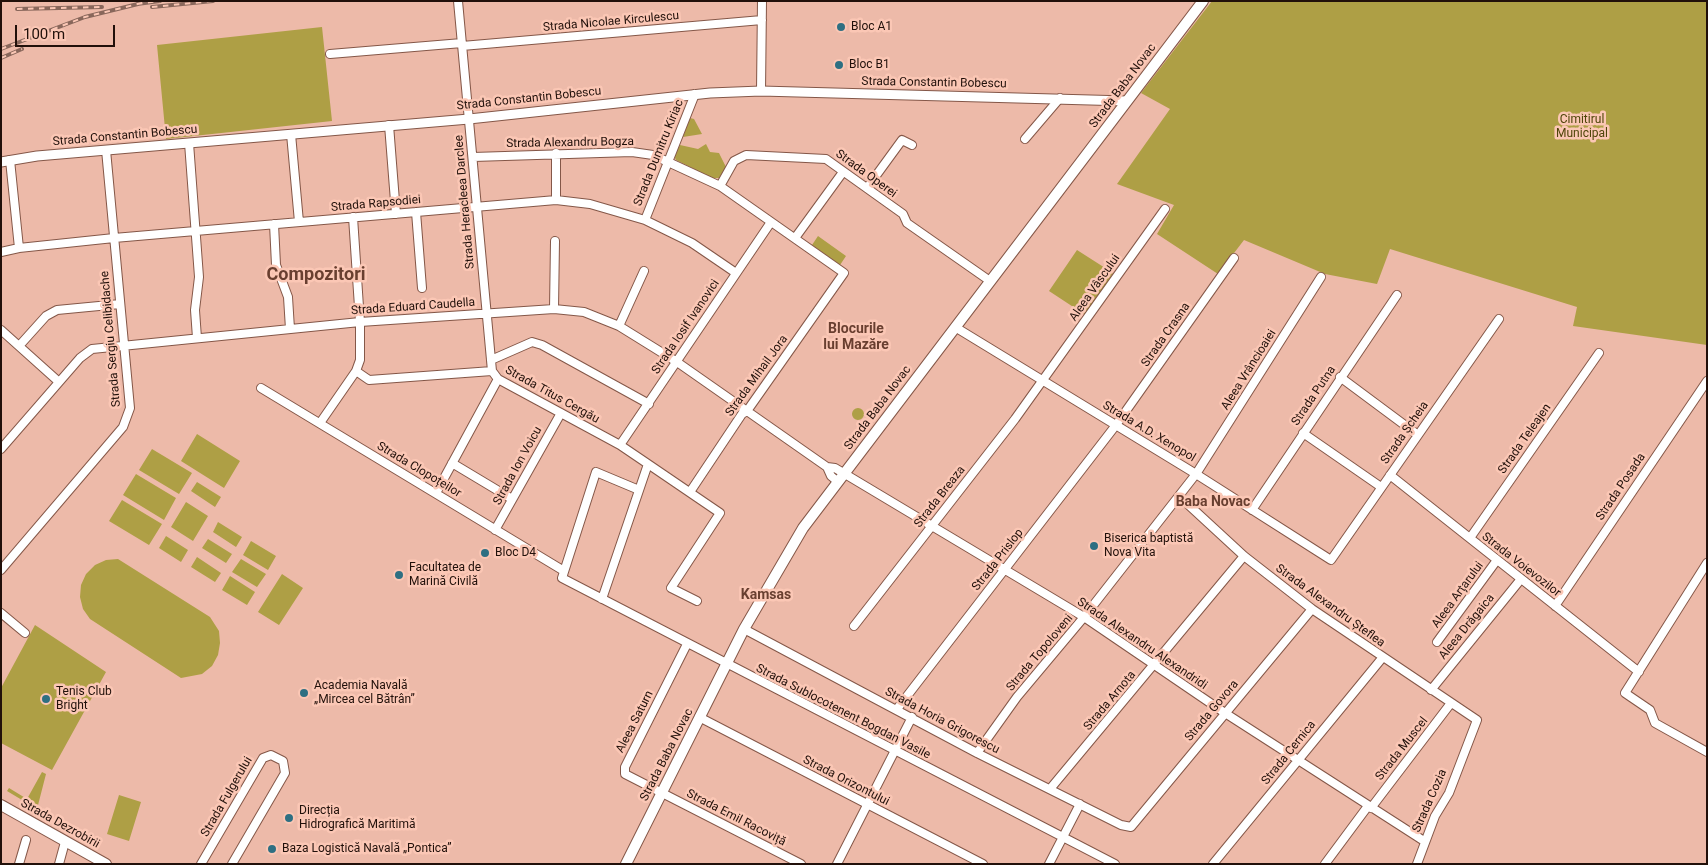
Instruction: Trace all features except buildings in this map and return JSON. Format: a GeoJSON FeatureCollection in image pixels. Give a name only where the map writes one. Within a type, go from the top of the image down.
{"type":"FeatureCollection","features":[{"type":"Feature","properties":{"kind":"main road","name":"Strada Baba Novac"},"geometry":{"type":"LineString","coordinates":[[626,864],[726,664],[784,556],[840,477],[1203,1]]}},
{"type":"Feature","properties":{"kind":"main road","name":"Strada Dezrobirii"},"geometry":{"type":"LineString","coordinates":[[1,805],[102,863]]}},
{"type":"Feature","properties":{"kind":"street","name":"Strada Heracleea Darclee"},"geometry":{"type":"LineString","coordinates":[[458,1],[492,371]]}},
{"type":"Feature","properties":{"kind":"street"},"geometry":{"type":"LineString","coordinates":[[761,91],[762,1]]}},
{"type":"Feature","properties":{"kind":"street","name":"Strada Nicolae Kirculescu"},"geometry":{"type":"LineString","coordinates":[[330,54],[762,20]]}},
{"type":"Feature","properties":{"kind":"street","name":"Strada Constantin Bobescu"},"geometry":{"type":"LineString","coordinates":[[5,161],[106,150],[469,118],[695,94],[761,91],[1127,101]]}},
{"type":"Feature","properties":{"kind":"street","name":"Strada Dumitru Kiriac"},"geometry":{"type":"LineString","coordinates":[[645,220],[695,94]]}},
{"type":"Feature","properties":{"kind":"street"},"geometry":{"type":"LineString","coordinates":[[1025,139],[1060,98]]}},
{"type":"Feature","properties":{"kind":"street"},"geometry":{"type":"LineString","coordinates":[[389,125],[396,214]]}},
{"type":"Feature","properties":{"kind":"street"},"geometry":{"type":"LineString","coordinates":[[291,134],[299,222]]}},
{"type":"Feature","properties":{"kind":"street"},"geometry":{"type":"LineString","coordinates":[[867,188],[902,140],[912,145]]}},
{"type":"Feature","properties":{"kind":"street"},"geometry":{"type":"LineString","coordinates":[[189,143],[199,277],[195,310],[197,338]]}},
{"type":"Feature","properties":{"kind":"street","name":"Strada Sergiu Celibidache"},"geometry":{"type":"LineString","coordinates":[[1,570],[123,427],[130,408],[106,150]]}},
{"type":"Feature","properties":{"kind":"street","name":"Strada Alexandru Bogza"},"geometry":{"type":"LineString","coordinates":[[473,157],[632,152],[668,161],[720,186],[844,273]]}},
{"type":"Feature","properties":{"kind":"street"},"geometry":{"type":"LineString","coordinates":[[556,153],[556,200]]}},
{"type":"Feature","properties":{"kind":"street","name":"Strada Operei"},"geometry":{"type":"LineString","coordinates":[[720,186],[734,161],[746,155],[826,159],[903,214],[907,223],[990,281]]}},
{"type":"Feature","properties":{"kind":"street"},"geometry":{"type":"LineString","coordinates":[[5,161],[19,248]]}},
{"type":"Feature","properties":{"kind":"street"},"geometry":{"type":"LineString","coordinates":[[795,238],[843,172]]}},
{"type":"Feature","properties":{"kind":"street","name":"Strada Rapsodiei"},"geometry":{"type":"LineString","coordinates":[[1,252],[19,248],[114,238],[556,200],[590,204],[645,220],[692,243],[736,273]]}},
{"type":"Feature","properties":{"kind":"street","name":"Aleea Vâscului"},"geometry":{"type":"LineString","coordinates":[[1043,380],[1165,209]]}},
{"type":"Feature","properties":{"kind":"street"},"geometry":{"type":"LineString","coordinates":[[416,212],[422,288]]}},
{"type":"Feature","properties":{"kind":"street"},"geometry":{"type":"LineString","coordinates":[[320,424],[356,371],[360,354],[358,330],[360,322],[353,217]]}},
{"type":"Feature","properties":{"kind":"street","name":"Strada Iosif Ivanovici"},"geometry":{"type":"LineString","coordinates":[[620,445],[771,222]]}},
{"type":"Feature","properties":{"kind":"street"},"geometry":{"type":"LineString","coordinates":[[274,224],[276,265],[288,297],[290,329]]}},
{"type":"Feature","properties":{"kind":"street"},"geometry":{"type":"LineString","coordinates":[[554,309],[555,241]]}},
{"type":"Feature","properties":{"kind":"street","name":"Strada Crasna"},"geometry":{"type":"LineString","coordinates":[[1116,425],[1234,258]]}},
{"type":"Feature","properties":{"kind":"street"},"geometry":{"type":"LineString","coordinates":[[619,326],[644,270]]}},
{"type":"Feature","properties":{"kind":"street","name":"Strada Mihail Jora"},"geometry":{"type":"LineString","coordinates":[[690,492],[742,414],[747,411],[844,273]]}},
{"type":"Feature","properties":{"kind":"street","name":"Aleea Vrâncioaiei"},"geometry":{"type":"LineString","coordinates":[[1196,474],[1321,277]]}},
{"type":"Feature","properties":{"kind":"street","name":"Strada Putna"},"geometry":{"type":"LineString","coordinates":[[1252,510],[1397,295]]}},
{"type":"Feature","properties":{"kind":"street"},"geometry":{"type":"LineString","coordinates":[[19,346],[46,316],[57,310],[120,304]]}},
{"type":"Feature","properties":{"kind":"street","name":"Strada Eduard Caudella"},"geometry":{"type":"LineString","coordinates":[[1,449],[80,358],[92,349],[360,322],[554,309],[584,312],[619,326],[677,362],[827,467],[835,468],[840,477]]}},
{"type":"Feature","properties":{"kind":"street","name":"Strada Șcheia"},"geometry":{"type":"LineString","coordinates":[[1331,560],[1499,319]]}},
{"type":"Feature","properties":{"kind":"street","name":"Strada A.D. Xenopol"},"geometry":{"type":"LineString","coordinates":[[955,327],[1196,474],[1331,560]]}},
{"type":"Feature","properties":{"kind":"street"},"geometry":{"type":"LineString","coordinates":[[1,330],[59,382]]}},
{"type":"Feature","properties":{"kind":"street"},"geometry":{"type":"LineString","coordinates":[[491,360],[532,342],[542,344],[648,404]]}},
{"type":"Feature","properties":{"kind":"street","name":"Strada Teleajen"},"geometry":{"type":"LineString","coordinates":[[1470,538],[1599,353]]}},
{"type":"Feature","properties":{"kind":"street","name":"Strada Titus Cergău"},"geometry":{"type":"LineString","coordinates":[[356,371],[369,380],[492,371],[498,379],[620,445],[690,492],[720,514],[671,588],[697,601]]}},
{"type":"Feature","properties":{"kind":"street"},"geometry":{"type":"LineString","coordinates":[[1340,377],[1418,434]]}},
{"type":"Feature","properties":{"kind":"street"},"geometry":{"type":"LineString","coordinates":[[436,493],[498,379]]}},
{"type":"Feature","properties":{"kind":"street","name":"Strada Breaza"},"geometry":{"type":"LineString","coordinates":[[854,626],[1043,380]]}},
{"type":"Feature","properties":{"kind":"street","name":"Strada Posada"},"geometry":{"type":"LineString","coordinates":[[1555,606],[1707,380]]}},
{"type":"Feature","properties":{"kind":"street","name":"Strada Clopoțeilor"},"geometry":{"type":"LineString","coordinates":[[261,388],[436,493],[563,575]]}},
{"type":"Feature","properties":{"kind":"street","name":"Strada Ion Voicu"},"geometry":{"type":"LineString","coordinates":[[495,530],[561,413]]}},
{"type":"Feature","properties":{"kind":"street","name":"Strada Prislop"},"geometry":{"type":"LineString","coordinates":[[897,709],[1116,425]]}},
{"type":"Feature","properties":{"kind":"street"},"geometry":{"type":"LineString","coordinates":[[1303,433],[1381,487]]}},
{"type":"Feature","properties":{"kind":"street"},"geometry":{"type":"LineString","coordinates":[[452,463],[512,499]]}},
{"type":"Feature","properties":{"kind":"street"},"geometry":{"type":"LineString","coordinates":[[602,599],[648,464]]}},
{"type":"Feature","properties":{"kind":"street"},"geometry":{"type":"LineString","coordinates":[[563,575],[596,472],[639,490]]}},
{"type":"Feature","properties":{"kind":"street","name":"Strada Topoloveni"},"geometry":{"type":"LineString","coordinates":[[976,753],[1017,698],[1084,618],[1196,474]]}},
{"type":"Feature","properties":{"kind":"street","name":"Strada Voievozilor"},"geometry":{"type":"LineString","coordinates":[[1390,475],[1639,672]]}},
{"type":"Feature","properties":{"kind":"street","name":"Strada Alexandru Alexandridi"},"geometry":{"type":"LineString","coordinates":[[840,477],[931,527],[1084,618],[1225,713],[1424,841]]}},
{"type":"Feature","properties":{"kind":"street","name":"Strada Alexandru Șteflea"},"geometry":{"type":"LineString","coordinates":[[1180,497],[1244,556],[1312,609],[1477,720]]}},
{"type":"Feature","properties":{"kind":"street","name":"Strada Arnota"},"geometry":{"type":"LineString","coordinates":[[1050,790],[1244,556]]}},
{"type":"Feature","properties":{"kind":"street","name":"Aleea Arțarului"},"geometry":{"type":"LineString","coordinates":[[1437,642],[1497,560]]}},
{"type":"Feature","properties":{"kind":"street"},"geometry":{"type":"LineString","coordinates":[[1707,563],[1625,693],[1650,710],[1655,723],[1707,752]]}},
{"type":"Feature","properties":{"kind":"street","name":"Strada Sublocotenent Bogdan Vasile"},"geometry":{"type":"LineString","coordinates":[[563,575],[602,599],[687,644],[1063,837],[1101,861],[1115,864]]}},
{"type":"Feature","properties":{"kind":"street","name":"Aleea Drăgaica"},"geometry":{"type":"LineString","coordinates":[[1431,690],[1521,579]]}},
{"type":"Feature","properties":{"kind":"street","name":"Strada Govora"},"geometry":{"type":"LineString","coordinates":[[1131,827],[1312,609]]}},
{"type":"Feature","properties":{"kind":"street"},"geometry":{"type":"LineString","coordinates":[[1,613],[25,633]]}},
{"type":"Feature","properties":{"kind":"street","name":"Strada Horia Grigorescu"},"geometry":{"type":"LineString","coordinates":[[744,630],[897,709],[976,753],[1121,825],[1131,827]]}},
{"type":"Feature","properties":{"kind":"street","name":"Aleea Saturn"},"geometry":{"type":"LineString","coordinates":[[662,792],[625,774],[624,770],[687,644]]}},
{"type":"Feature","properties":{"kind":"street","name":"Strada Cernica"},"geometry":{"type":"LineString","coordinates":[[1213,864],[1383,657]]}},
{"type":"Feature","properties":{"kind":"street","name":"Strada Muscel"},"geometry":{"type":"LineString","coordinates":[[1325,864],[1452,703]]}},
{"type":"Feature","properties":{"kind":"street","name":"Strada Orizontului"},"geometry":{"type":"LineString","coordinates":[[699,717],[983,864]]}},
{"type":"Feature","properties":{"kind":"street"},"geometry":{"type":"LineString","coordinates":[[837,864],[912,717]]}},
{"type":"Feature","properties":{"kind":"street","name":"Strada Cozia"},"geometry":{"type":"LineString","coordinates":[[1417,864],[1424,841],[1435,816],[1449,793],[1477,720]]}},
{"type":"Feature","properties":{"kind":"street","name":"Strada Fulgerului"},"geometry":{"type":"LineString","coordinates":[[201,864],[263,758],[271,755],[283,762],[285,774],[232,864]]}},
{"type":"Feature","properties":{"kind":"street","name":"Strada Emil Racoviță"},"geometry":{"type":"LineString","coordinates":[[662,792],[801,864]]}},
{"type":"Feature","properties":{"kind":"street"},"geometry":{"type":"LineString","coordinates":[[1049,864],[1080,804]]}},
{"type":"Feature","properties":{"kind":"street"},"geometry":{"type":"LineString","coordinates":[[18,864],[26,840]]}},
{"type":"Feature","properties":{"kind":"street"},"geometry":{"type":"LineString","coordinates":[[59,864],[65,842]]}},
{"type":"Feature","properties":{"kind":"green space","name":"Cimitirul Municipal"},"geometry":{"type":"Polygon","coordinates":[[[1212,1],[1707,1],[1707,345],[1573,326],[1577,307],[1390,249],[1377,284],[1325,274],[1244,240],[1218,274],[1157,234],[1174,205],[1117,184],[1170,109],[1141,93],[1212,1]]]}},
{"type":"Feature","properties":{"kind":"green space"},"geometry":{"type":"Polygon","coordinates":[[[322,27],[332,121],[166,139],[157,45],[322,27]]]}},
{"type":"Feature","properties":{"kind":"green space"},"geometry":{"type":"Polygon","coordinates":[[[690,118],[694,119],[702,134],[683,137],[690,118]]]}},
{"type":"Feature","properties":{"kind":"green space"},"geometry":{"type":"Polygon","coordinates":[[[706,144],[710,152],[719,153],[726,167],[719,178],[712,178],[676,160],[674,156],[680,145],[698,149],[706,144]]]}},
{"type":"Feature","properties":{"kind":"green space"},"geometry":{"type":"Polygon","coordinates":[[[818,236],[846,256],[840,265],[812,245],[818,236]]]}},
{"type":"Feature","properties":{"kind":"green space"},"geometry":{"type":"Polygon","coordinates":[[[1077,250],[1113,273],[1087,316],[1049,291],[1077,250]]]}},
{"type":"Feature","properties":{"kind":"green space"},"geometry":{"type":"Polygon","coordinates":[[[856,408],[860,408],[864,414],[860,420],[856,420],[852,416],[852,412],[856,408]]]}},
{"type":"Feature","properties":{"kind":"green space"},"geometry":{"type":"Polygon","coordinates":[[[197,434],[240,461],[224,488],[181,461],[197,434]]]}},
{"type":"Feature","properties":{"kind":"green space"},"geometry":{"type":"Polygon","coordinates":[[[152,449],[192,473],[179,494],[139,470],[152,449]]]}},
{"type":"Feature","properties":{"kind":"green space"},"geometry":{"type":"Polygon","coordinates":[[[136,474],[176,498],[164,520],[123,495],[136,474]]]}},
{"type":"Feature","properties":{"kind":"green space"},"geometry":{"type":"Polygon","coordinates":[[[197,482],[221,497],[215,507],[191,491],[197,482]]]}},
{"type":"Feature","properties":{"kind":"green space"},"geometry":{"type":"Polygon","coordinates":[[[122,500],[162,524],[149,545],[109,521],[122,500]]]}},
{"type":"Feature","properties":{"kind":"green space"},"geometry":{"type":"Polygon","coordinates":[[[186,502],[208,516],[193,541],[171,527],[186,502]]]}},
{"type":"Feature","properties":{"kind":"green space"},"geometry":{"type":"Polygon","coordinates":[[[218,522],[242,537],[236,547],[213,532],[218,522]]]}},
{"type":"Feature","properties":{"kind":"green space"},"geometry":{"type":"Polygon","coordinates":[[[166,536],[188,550],[181,562],[159,548],[166,536]]]}},
{"type":"Feature","properties":{"kind":"green space"},"geometry":{"type":"Polygon","coordinates":[[[208,539],[232,554],[226,563],[202,548],[208,539]]]}},
{"type":"Feature","properties":{"kind":"green space"},"geometry":{"type":"Polygon","coordinates":[[[251,541],[276,556],[268,570],[243,555],[251,541]]]}},
{"type":"Feature","properties":{"kind":"green space"},"geometry":{"type":"Polygon","coordinates":[[[197,557],[221,573],[215,582],[191,567],[197,557]]]}},
{"type":"Feature","properties":{"kind":"green space"},"geometry":{"type":"Polygon","coordinates":[[[118,559],[210,617],[219,631],[220,643],[218,655],[212,666],[202,674],[181,678],[90,619],[83,609],[80,597],[81,585],[86,574],[95,565],[106,560],[118,559]]]}},
{"type":"Feature","properties":{"kind":"green space"},"geometry":{"type":"Polygon","coordinates":[[[241,559],[266,574],[257,587],[232,572],[241,559]]]}},
{"type":"Feature","properties":{"kind":"green space"},"geometry":{"type":"Polygon","coordinates":[[[282,574],[303,588],[279,625],[258,612],[282,574]]]}},
{"type":"Feature","properties":{"kind":"green space"},"geometry":{"type":"Polygon","coordinates":[[[230,576],[255,592],[247,605],[222,590],[230,576]]]}},
{"type":"Feature","properties":{"kind":"green space","name":"Tenis Club Bright"},"geometry":{"type":"Polygon","coordinates":[[[35,625],[106,672],[52,770],[1,743],[1,688],[35,625]]]}},
{"type":"Feature","properties":{"kind":"green space"},"geometry":{"type":"Polygon","coordinates":[[[42,772],[46,774],[37,809],[7,791],[9,788],[27,799],[42,772]]]}},
{"type":"Feature","properties":{"kind":"green space"},"geometry":{"type":"Polygon","coordinates":[[[119,795],[141,802],[129,841],[107,834],[119,795]]]}},
{"type":"Feature","properties":{"kind":"railway"},"geometry":{"type":"LineString","coordinates":[[137,4],[160,1]]}},
{"type":"Feature","properties":{"kind":"railway"},"geometry":{"type":"LineString","coordinates":[[152,7],[213,1]]}},
{"type":"Feature","properties":{"kind":"railway"},"geometry":{"type":"LineString","coordinates":[[1,49],[85,17],[142,3]]}},
{"type":"Feature","properties":{"kind":"railway"},"geometry":{"type":"LineString","coordinates":[[17,9],[102,7]]}},
{"type":"Feature","properties":{"kind":"railway"},"geometry":{"type":"LineString","coordinates":[[1,58],[22,49]]}},
{"type":"Feature","properties":{"kind":"place","name":"Bloc A1"},"geometry":{"type":"Point","coordinates":[841,27]}},
{"type":"Feature","properties":{"kind":"place","name":"Bloc B1"},"geometry":{"type":"Point","coordinates":[839,65]}},
{"type":"Feature","properties":{"kind":"place","name":"Biserica baptistă Nova Vita"},"geometry":{"type":"Point","coordinates":[1094,546]}},
{"type":"Feature","properties":{"kind":"place","name":"Bloc D4"},"geometry":{"type":"Point","coordinates":[485,553]}},
{"type":"Feature","properties":{"kind":"place","name":"Facultatea de Marină Civilă"},"geometry":{"type":"Point","coordinates":[399,575]}},
{"type":"Feature","properties":{"kind":"place","name":"Academia Navală „Mircea cel Bătrân”"},"geometry":{"type":"Point","coordinates":[304,693]}},
{"type":"Feature","properties":{"kind":"place","name":"Tenis Club Bright"},"geometry":{"type":"Point","coordinates":[46,699]}},
{"type":"Feature","properties":{"kind":"place","name":"Direcția Hidrografică Maritimă"},"geometry":{"type":"Point","coordinates":[289,818]}},
{"type":"Feature","properties":{"kind":"place","name":"Baza Logistică Navală „Pontica”"},"geometry":{"type":"Point","coordinates":[272,849]}},
{"type":"Feature","properties":{"kind":"district","name":"Compozitori"},"geometry":{"type":"Point","coordinates":[316,275]}},
{"type":"Feature","properties":{"kind":"district","name":"Blocurile lui Mazăre"},"geometry":{"type":"Point","coordinates":[856,338]}},
{"type":"Feature","properties":{"kind":"district","name":"Baba Novac"},"geometry":{"type":"Point","coordinates":[1213,502]}},
{"type":"Feature","properties":{"kind":"district","name":"Kamsas"},"geometry":{"type":"Point","coordinates":[766,595]}}]}
